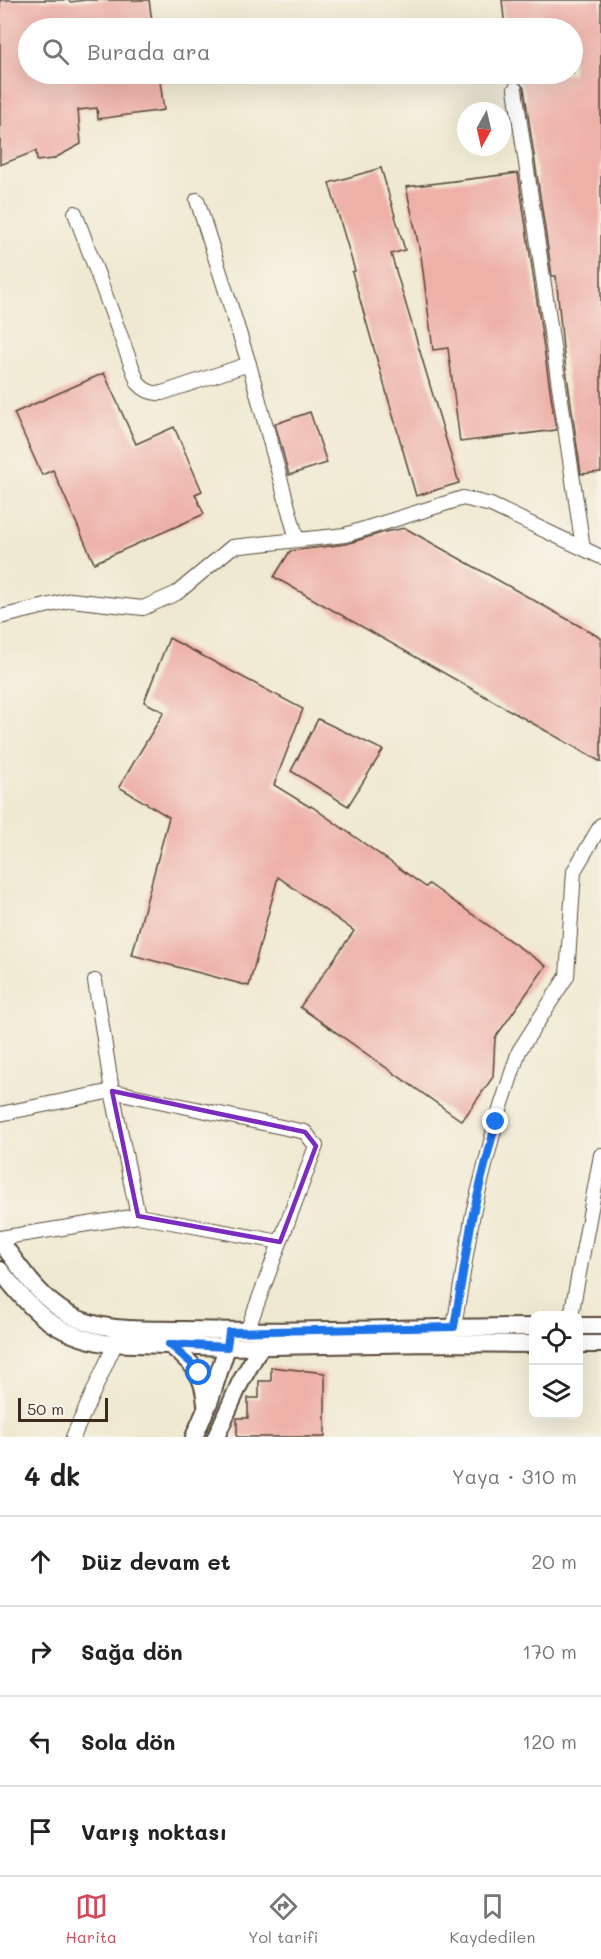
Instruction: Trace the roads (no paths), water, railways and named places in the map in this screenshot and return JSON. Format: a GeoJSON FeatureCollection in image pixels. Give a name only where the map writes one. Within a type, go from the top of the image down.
{"type":"FeatureCollection","features":[{"type":"Feature","properties":{"kind":"street"},"geometry":{"type":"LineString","coordinates":[[515,89],[583,548]]}},
{"type":"Feature","properties":{"kind":"street"},"geometry":{"type":"LineString","coordinates":[[197,200],[249,364],[297,540]]}},
{"type":"Feature","properties":{"kind":"street"},"geometry":{"type":"LineString","coordinates":[[75,213],[141,387],[149,392],[162,393],[249,364]]}},
{"type":"Feature","properties":{"kind":"street"},"geometry":{"type":"LineString","coordinates":[[0,617],[71,600],[143,608],[177,593],[232,548],[345,535],[463,498],[491,505],[601,557]]}},
{"type":"Feature","properties":{"kind":"street"},"geometry":{"type":"LineString","coordinates":[[454,1327],[473,1213],[496,1122],[519,1051],[567,976],[574,871],[601,825]]}},
{"type":"Feature","properties":{"kind":"street"},"geometry":{"type":"LineString","coordinates":[[95,981],[112,1091],[138,1216]]}},
{"type":"Feature","properties":{"kind":"street"},"geometry":{"type":"LineString","coordinates":[[0,1114],[112,1091],[305,1132],[316,1146],[280,1242],[257,1336],[240,1383],[216,1437]]}},
{"type":"Feature","properties":{"kind":"street"},"geometry":{"type":"LineString","coordinates":[[572,1311],[601,1155]]}},
{"type":"Feature","properties":{"kind":"street"},"geometry":{"type":"LineString","coordinates":[[280,1242],[138,1216],[0,1240],[29,1281],[50,1301],[69,1315],[93,1323],[119,1336],[169,1344],[257,1336],[454,1327],[529,1327]]}},
{"type":"Feature","properties":{"kind":"street"},"geometry":{"type":"LineString","coordinates":[[0,1270],[18,1294],[52,1324],[68,1334],[87,1340],[119,1336],[228,1339]]}},
{"type":"Feature","properties":{"kind":"street"},"geometry":{"type":"LineString","coordinates":[[583,1326],[601,1326]]}},
{"type":"Feature","properties":{"kind":"street"},"geometry":{"type":"LineString","coordinates":[[73,1437],[119,1336]]}},
{"type":"Feature","properties":{"kind":"street"},"geometry":{"type":"LineString","coordinates":[[257,1336],[529,1344]]}},
{"type":"Feature","properties":{"kind":"street"},"geometry":{"type":"LineString","coordinates":[[194,1437],[206,1408],[228,1339]]}},
{"type":"Feature","properties":{"kind":"street"},"geometry":{"type":"LineString","coordinates":[[169,1344],[199,1373],[205,1387],[206,1408]]}},
{"type":"Feature","properties":{"kind":"street"},"geometry":{"type":"LineString","coordinates":[[583,1344],[601,1344]]}}]}
